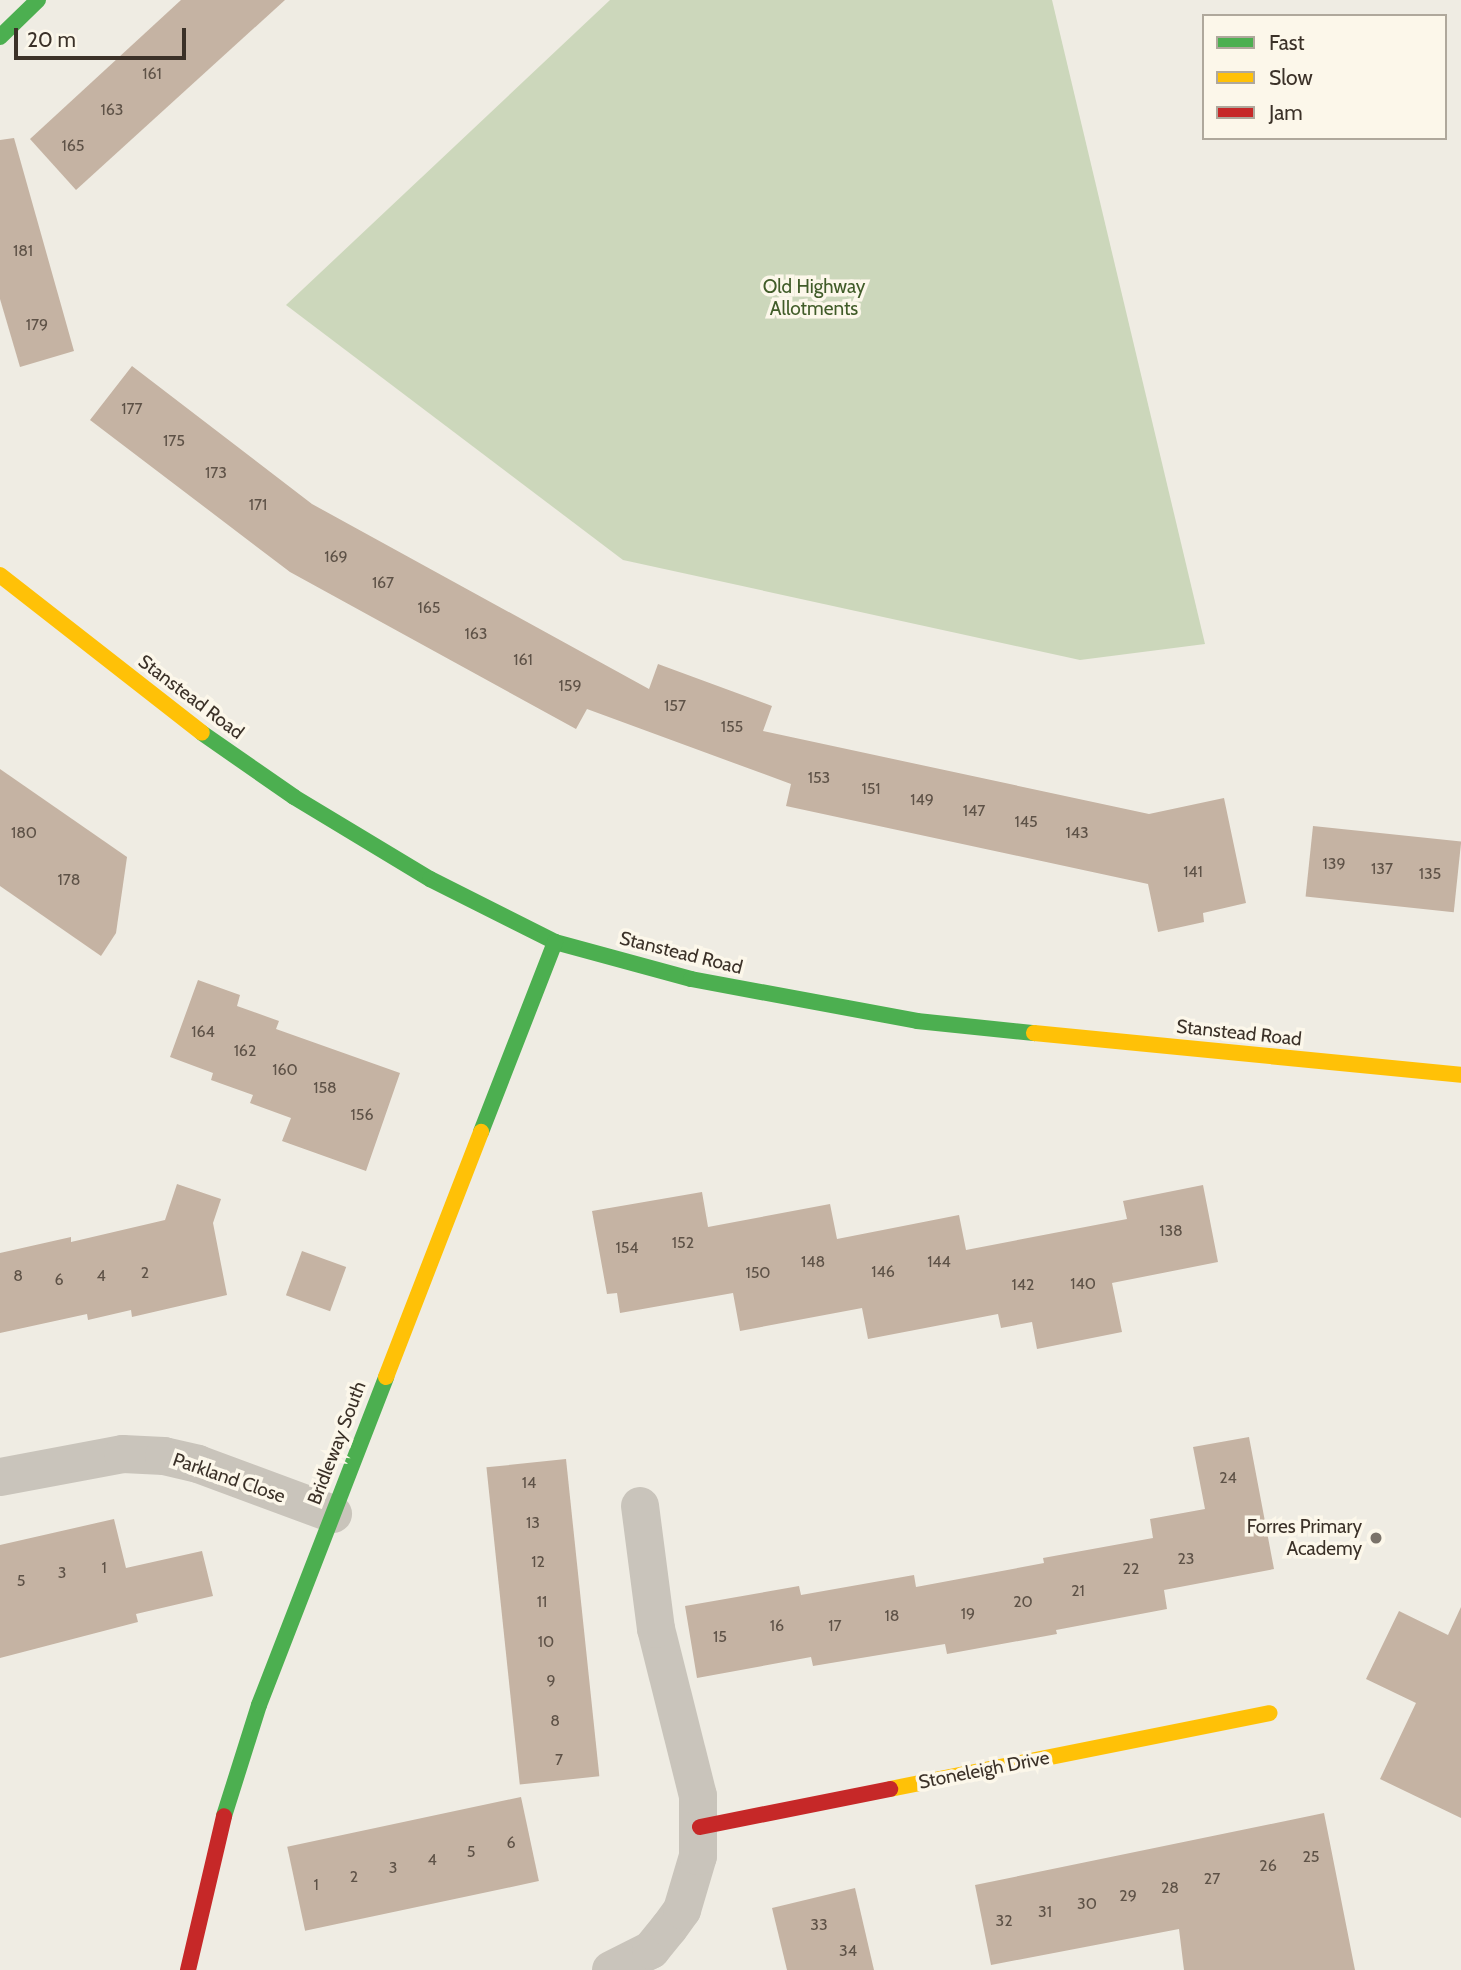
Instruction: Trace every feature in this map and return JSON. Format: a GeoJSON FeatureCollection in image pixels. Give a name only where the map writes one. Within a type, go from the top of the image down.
{"type":"FeatureCollection","features":[{"type":"Feature","properties":{"kind":"street"},"geometry":{"type":"LineString","coordinates":[[0,37],[38,0]]}},
{"type":"Feature","properties":{"kind":"street","name":"Stanstead Road"},"geometry":{"type":"LineString","coordinates":[[0,575],[171,709],[294,797],[430,880],[555,942],[705,982],[917,1021],[1461,1075]]}},
{"type":"Feature","properties":{"kind":"street","name":"Bridleway South"},"geometry":{"type":"LineString","coordinates":[[188,1970],[224,1814],[283,1640],[555,942]]}},
{"type":"Feature","properties":{"kind":"street","name":"Parkland Close"},"geometry":{"type":"LineString","coordinates":[[0,1477],[123,1454],[164,1455],[198,1464],[333,1514]]}},
{"type":"Feature","properties":{"kind":"street"},"geometry":{"type":"LineString","coordinates":[[611,1970],[658,1960],[689,1892],[698,1856],[699,1827],[691,1763],[656,1629],[640,1506]]}},
{"type":"Feature","properties":{"kind":"street","name":"Stoneleigh Drive"},"geometry":{"type":"LineString","coordinates":[[699,1827],[1269,1713]]}},
{"type":"Feature","properties":{"kind":"green space","name":"Old Highway Allotments"},"geometry":{"type":"Polygon","coordinates":[[[610,0],[1052,0],[1205,644],[1080,660],[623,560],[286,305],[610,0]]]}},
{"type":"Feature","properties":{"kind":"building"},"geometry":{"type":"Polygon","coordinates":[[[181,0],[285,0],[76,190],[30,139],[181,0]]]}},
{"type":"Feature","properties":{"kind":"building"},"geometry":{"type":"Polygon","coordinates":[[[14,138],[74,351],[20,367],[0,299],[0,140],[14,138]]]}},
{"type":"Feature","properties":{"kind":"building"},"geometry":{"type":"Polygon","coordinates":[[[132,366],[312,504],[649,689],[658,664],[772,706],[763,731],[1149,814],[1224,798],[1246,903],[1203,913],[1204,922],[1158,932],[1148,884],[786,806],[791,784],[587,709],[576,729],[290,572],[90,420],[132,366]]]}},
{"type":"Feature","properties":{"kind":"building"},"geometry":{"type":"Polygon","coordinates":[[[0,769],[127,857],[116,933],[101,956],[0,886],[0,769]]]}},
{"type":"Feature","properties":{"kind":"building"},"geometry":{"type":"Polygon","coordinates":[[[1313,826],[1461,842],[1454,912],[1306,897],[1313,826]]]}},
{"type":"Feature","properties":{"kind":"building"},"geometry":{"type":"Polygon","coordinates":[[[198,980],[240,995],[237,1006],[279,1021],[276,1029],[400,1073],[366,1171],[282,1141],[291,1118],[250,1103],[253,1095],[211,1080],[213,1073],[170,1057],[198,980]]]}},
{"type":"Feature","properties":{"kind":"building"},"geometry":{"type":"Polygon","coordinates":[[[177,1184],[221,1199],[213,1223],[227,1295],[132,1317],[131,1310],[88,1320],[87,1314],[0,1333],[0,1253],[71,1237],[71,1242],[165,1220],[177,1184]]]}},
{"type":"Feature","properties":{"kind":"building"},"geometry":{"type":"Polygon","coordinates":[[[1203,1185],[1218,1262],[1112,1283],[1122,1332],[1037,1349],[1032,1322],[1001,1328],[998,1314],[868,1339],[862,1308],[740,1331],[733,1293],[620,1313],[617,1293],[607,1294],[592,1211],[702,1192],[708,1227],[830,1204],[837,1239],[959,1215],[966,1250],[1127,1219],[1123,1201],[1203,1185]]]}},
{"type":"Feature","properties":{"kind":"building"},"geometry":{"type":"Polygon","coordinates":[[[302,1251],[346,1267],[330,1311],[286,1295],[302,1251]]]}},
{"type":"Feature","properties":{"kind":"building"},"geometry":{"type":"Polygon","coordinates":[[[1249,1437],[1274,1569],[1164,1590],[1167,1609],[1056,1630],[1057,1634],[947,1654],[945,1644],[813,1666],[811,1657],[697,1678],[685,1606],[799,1586],[801,1595],[914,1575],[916,1587],[1044,1563],[1043,1558],[1153,1538],[1150,1519],[1205,1509],[1193,1447],[1249,1437]]]}},
{"type":"Feature","properties":{"kind":"building"},"geometry":{"type":"Polygon","coordinates":[[[566,1459],[599,1776],[520,1785],[486,1467],[566,1459]]]}},
{"type":"Feature","properties":{"kind":"building"},"geometry":{"type":"Polygon","coordinates":[[[114,1519],[126,1568],[202,1551],[213,1596],[136,1614],[138,1622],[0,1658],[0,1545],[114,1519]]]}},
{"type":"Feature","properties":{"kind":"building"},"geometry":{"type":"Polygon","coordinates":[[[1461,1607],[1461,1818],[1380,1779],[1416,1703],[1366,1679],[1399,1611],[1448,1635],[1461,1607]]]}},
{"type":"Feature","properties":{"kind":"building"},"geometry":{"type":"Polygon","coordinates":[[[521,1797],[539,1881],[305,1931],[287,1847],[521,1797]]]}},
{"type":"Feature","properties":{"kind":"building"},"geometry":{"type":"Polygon","coordinates":[[[1324,1813],[1355,1970],[1184,1970],[1179,1929],[991,1965],[975,1885],[1324,1813]]]}},
{"type":"Feature","properties":{"kind":"building"},"geometry":{"type":"Polygon","coordinates":[[[855,1888],[874,1970],[787,1970],[772,1908],[855,1888]]]}},
{"type":"Feature","properties":{"kind":"traffic: fast"},"geometry":{"type":"LineString","coordinates":[[0,37],[38,0]]}},
{"type":"Feature","properties":{"kind":"traffic: fast"},"geometry":{"type":"LineString","coordinates":[[202,733],[294,797],[430,879],[555,942],[691,979],[917,1021],[1034,1033]]}},
{"type":"Feature","properties":{"kind":"traffic: fast"},"geometry":{"type":"LineString","coordinates":[[481,1132],[555,942]]}},
{"type":"Feature","properties":{"kind":"traffic: fast"},"geometry":{"type":"LineString","coordinates":[[224,1816],[259,1705],[386,1377]]}},
{"type":"Feature","properties":{"kind":"traffic: slow"},"geometry":{"type":"LineString","coordinates":[[0,575],[202,733]]}},
{"type":"Feature","properties":{"kind":"traffic: slow"},"geometry":{"type":"LineString","coordinates":[[1034,1033],[1461,1075]]}},
{"type":"Feature","properties":{"kind":"traffic: slow"},"geometry":{"type":"LineString","coordinates":[[386,1377],[481,1132]]}},
{"type":"Feature","properties":{"kind":"traffic: slow"},"geometry":{"type":"LineString","coordinates":[[890,1789],[1269,1713]]}},
{"type":"Feature","properties":{"kind":"traffic: jam"},"geometry":{"type":"LineString","coordinates":[[700,1827],[890,1789]]}},
{"type":"Feature","properties":{"kind":"traffic: jam"},"geometry":{"type":"LineString","coordinates":[[188,1970],[224,1816]]}},
{"type":"Feature","properties":{"kind":"place","name":"Forres Primary Academy"},"geometry":{"type":"Point","coordinates":[1376,1538]}}]}
